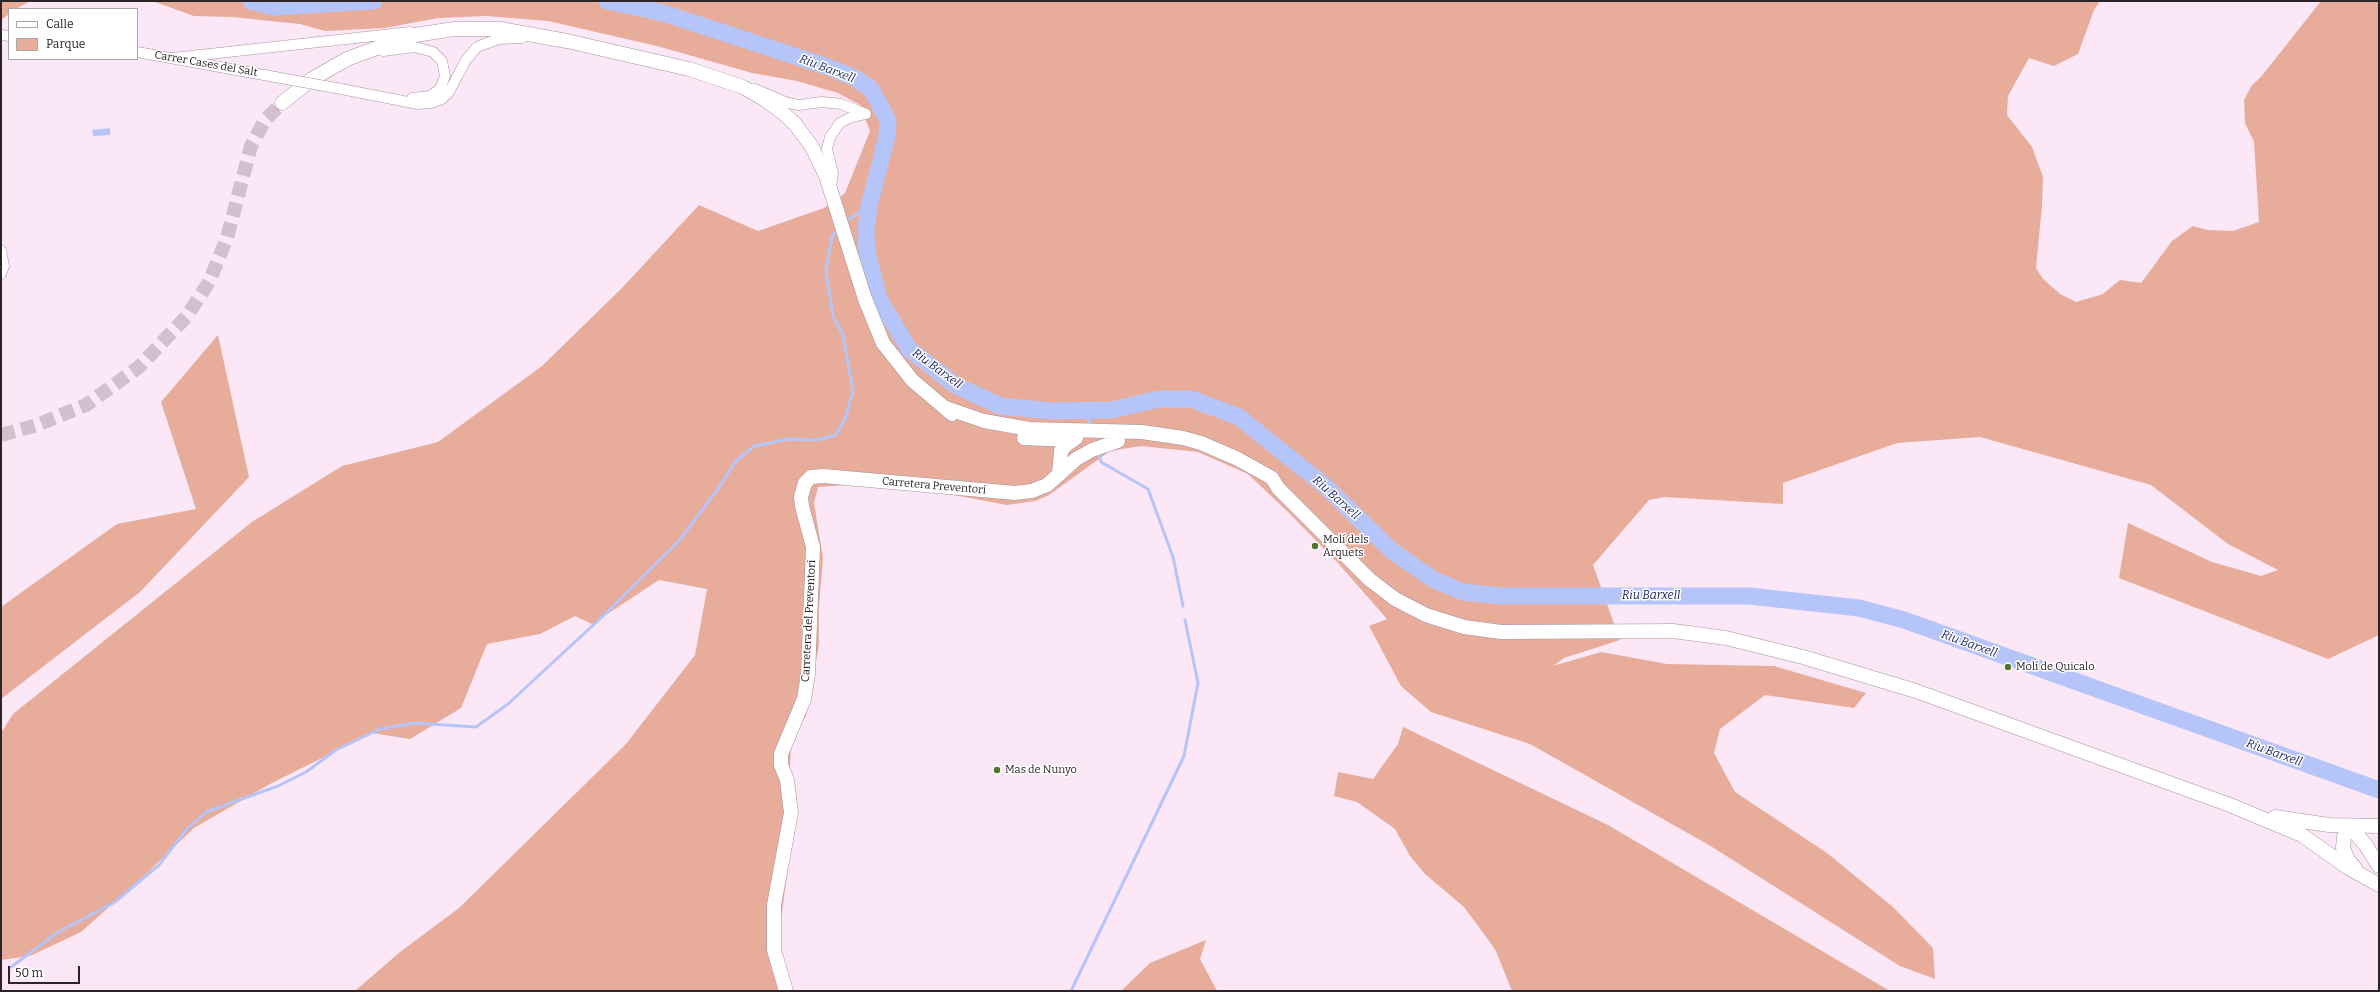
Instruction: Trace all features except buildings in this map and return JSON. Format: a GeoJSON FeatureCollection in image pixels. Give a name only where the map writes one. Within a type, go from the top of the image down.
{"type":"FeatureCollection","features":[{"type":"Feature","properties":{"kind":"main road"},"geometry":{"type":"LineString","coordinates":[[282,103],[312,79],[347,59],[392,41],[434,30],[500,29],[567,41],[689,69],[743,87],[772,104],[795,124],[820,162],[831,189],[867,305],[883,343],[912,380],[957,418],[1001,435],[1046,440],[1072,440],[1116,436]]}},
{"type":"Feature","properties":{"kind":"main road"},"geometry":{"type":"LineString","coordinates":[[946,408],[984,421],[1029,429],[1116,436],[1199,450],[1234,465],[1278,488],[1374,582],[1410,608],[1446,622],[1483,630],[1522,633],[1628,630],[1673,631],[1709,635],[1751,644],[1836,666],[1916,691],[2230,805],[2302,835],[2379,886]]}},
{"type":"Feature","properties":{"kind":"main road"},"geometry":{"type":"LineString","coordinates":[[1029,429],[1041,435],[1067,436],[1076,444],[1078,451],[1076,459]]}},
{"type":"Feature","properties":{"kind":"main road","name":"Carretera Preventori"},"geometry":{"type":"LineString","coordinates":[[805,483],[811,477],[823,476],[1015,493],[1032,491],[1046,485],[1076,459],[1116,436]]}},
{"type":"Feature","properties":{"kind":"main road"},"geometry":{"type":"LineString","coordinates":[[1046,440],[1061,451]]}},
{"type":"Feature","properties":{"kind":"main road"},"geometry":{"type":"LineString","coordinates":[[1060,474],[1061,451],[1072,440]]}},
{"type":"Feature","properties":{"kind":"main road","name":"Carretera del Preventori"},"geometry":{"type":"LineString","coordinates":[[786,991],[774,950],[774,905],[791,813],[786,780],[781,765],[781,754],[804,699],[808,674],[813,547],[802,506],[801,497],[805,483]]}},
{"type":"Feature","properties":{"kind":"main road"},"geometry":{"type":"LineString","coordinates":[[2230,805],[2285,820],[2350,826],[2379,826]]}},
{"type":"Feature","properties":{"kind":"main road"},"geometry":{"type":"LineString","coordinates":[[2350,826],[2365,844],[2379,866]]}},
{"type":"Feature","properties":{"kind":"main road"},"geometry":{"type":"LineString","coordinates":[[2350,826],[2344,836],[2343,848],[2348,860],[2360,874]]}},
{"type":"Feature","properties":{"kind":"main road"},"geometry":{"type":"LineString","coordinates":[[2379,846],[2379,860]]}},
{"type":"Feature","properties":{"kind":"street"},"geometry":{"type":"LineString","coordinates":[[173,58],[373,35],[434,30]]}},
{"type":"Feature","properties":{"kind":"street"},"geometry":{"type":"LineString","coordinates":[[402,99],[425,104],[442,99],[454,86],[469,55],[488,42],[510,37],[567,41]]}},
{"type":"Feature","properties":{"kind":"street"},"geometry":{"type":"LineString","coordinates":[[347,59],[408,47],[428,50],[439,56],[444,66],[445,76],[440,89],[430,96],[402,99]]}},
{"type":"Feature","properties":{"kind":"street","name":"Carrer Cases del Salt"},"geometry":{"type":"LineString","coordinates":[[138,52],[402,99]]}},
{"type":"Feature","properties":{"kind":"street"},"geometry":{"type":"LineString","coordinates":[[743,87],[759,90],[788,103],[799,105],[822,102],[841,104],[866,114],[849,118],[840,123],[833,130],[828,143],[828,156],[833,173],[831,189]]}},
{"type":"Feature","properties":{"kind":"street"},"geometry":{"type":"LineString","coordinates":[[840,123],[843,115],[841,104]]}},
{"type":"Feature","properties":{"kind":"street"},"geometry":{"type":"LineString","coordinates":[[1,250],[4,266],[1,274]]}},
{"type":"Feature","properties":{"kind":"green space"},"geometry":{"type":"Polygon","coordinates":[[[1,1],[30,1],[18,8],[8,8],[8,15],[1,20],[1,1]]]}},
{"type":"Feature","properties":{"kind":"green space"},"geometry":{"type":"Polygon","coordinates":[[[152,1],[2100,1],[2094,10],[2078,54],[2054,66],[2029,58],[2008,96],[2007,115],[2032,147],[2043,177],[2036,268],[2043,279],[2060,294],[2076,302],[2103,294],[2120,280],[2141,283],[2172,241],[2193,226],[2207,230],[2233,231],[2259,222],[2254,142],[2245,123],[2244,100],[2252,85],[2261,77],[2321,1],[2379,1],[2379,635],[2328,659],[2119,578],[2128,523],[2212,562],[2261,576],[2278,570],[2228,544],[2151,485],[1980,437],[1897,443],[1783,483],[1783,504],[1664,497],[1649,500],[1593,565],[1620,640],[1564,658],[1553,666],[1601,652],[1667,664],[1774,666],[1866,693],[1854,708],[1765,695],[1720,729],[1714,753],[1735,792],[1827,853],[1893,907],[1933,948],[1935,979],[1900,966],[1709,845],[1530,744],[1431,712],[1401,686],[1369,626],[1387,619],[1337,562],[1248,474],[1198,452],[1141,446],[1110,451],[1049,495],[1035,501],[1007,505],[927,490],[848,485],[818,487],[814,503],[823,558],[819,608],[819,645],[806,716],[791,740],[790,769],[796,808],[781,919],[781,957],[794,991],[355,991],[400,952],[459,908],[626,744],[695,655],[707,589],[659,580],[592,624],[575,616],[540,634],[487,644],[461,708],[410,739],[372,733],[270,784],[194,828],[145,875],[81,932],[30,956],[1,960],[1,733],[13,714],[252,522],[342,466],[438,442],[542,366],[622,288],[699,205],[758,231],[824,208],[845,193],[870,131],[860,105],[838,93],[797,81],[752,73],[657,46],[548,21],[486,16],[438,18],[385,28],[325,31],[300,24],[232,17],[194,16],[152,1]]]}},
{"type":"Feature","properties":{"kind":"green space"},"geometry":{"type":"Polygon","coordinates":[[[218,335],[249,477],[140,592],[1,699],[1,607],[117,524],[196,509],[161,402],[218,335]]]}},
{"type":"Feature","properties":{"kind":"green space"},"geometry":{"type":"Polygon","coordinates":[[[1403,727],[1608,825],[1890,991],[1512,991],[1495,949],[1464,907],[1425,874],[1410,856],[1395,829],[1357,802],[1334,796],[1338,772],[1373,779],[1398,744],[1403,727]]]}},
{"type":"Feature","properties":{"kind":"green space"},"geometry":{"type":"Polygon","coordinates":[[[1206,940],[1200,959],[1217,991],[1121,991],[1150,963],[1206,940]]]}},
{"type":"Feature","properties":{"kind":"water"},"geometry":{"type":"Polygon","coordinates":[[[110,128],[110,135],[93,136],[92,130],[110,128]]]}},
{"type":"Feature","properties":{"kind":"waterway","name":"Riu Barxell"},"geometry":{"type":"LineString","coordinates":[[251,1],[273,7],[374,1]]}},
{"type":"Feature","properties":{"kind":"waterway","name":"Riu Barxell"},"geometry":{"type":"LineString","coordinates":[[607,1],[663,13],[828,67],[857,79],[871,89],[888,120],[887,136],[869,206],[866,230],[867,252],[879,299],[909,349],[955,385],[1000,406],[1051,411],[1112,410],[1159,399],[1191,399],[1239,417],[1326,487],[1392,551],[1434,580],[1463,592],[1500,596],[1749,596],[1859,608],[1904,620],[2379,790]]}},
{"type":"Feature","properties":{"kind":"waterway"},"geometry":{"type":"LineString","coordinates":[[849,219],[869,206]]}},
{"type":"Feature","properties":{"kind":"waterway"},"geometry":{"type":"LineString","coordinates":[[11,967],[58,932],[115,902],[159,865],[186,830],[206,812],[278,786],[306,772],[336,750],[380,729],[415,723],[476,727],[508,704],[603,616],[679,541],[720,486],[735,462],[754,446],[790,439],[816,440],[836,435],[845,419],[853,391],[843,335],[833,316],[826,271],[832,236],[836,233]]}},
{"type":"Feature","properties":{"kind":"waterway"},"geometry":{"type":"LineString","coordinates":[[1086,410],[1091,427]]}},
{"type":"Feature","properties":{"kind":"waterway"},"geometry":{"type":"LineString","coordinates":[[1099,454],[1101,462],[1148,489],[1173,557],[1183,606]]}},
{"type":"Feature","properties":{"kind":"waterway"},"geometry":{"type":"LineString","coordinates":[[1071,991],[1184,756],[1198,683],[1185,620]]}},
{"type":"Feature","properties":{"kind":"tunnel"},"geometry":{"type":"LineString","coordinates":[[1,435],[37,425],[86,405],[139,367],[187,316],[209,282],[227,238],[251,146],[265,120],[282,103]]}},
{"type":"Feature","properties":{"kind":"place","name":"Molí dels Arquets"},"geometry":{"type":"Point","coordinates":[1315,546]}},
{"type":"Feature","properties":{"kind":"place","name":"Molí de Quicalo"},"geometry":{"type":"Point","coordinates":[2008,667]}},
{"type":"Feature","properties":{"kind":"place","name":"Mas de Nunyo"},"geometry":{"type":"Point","coordinates":[997,770]}}]}
